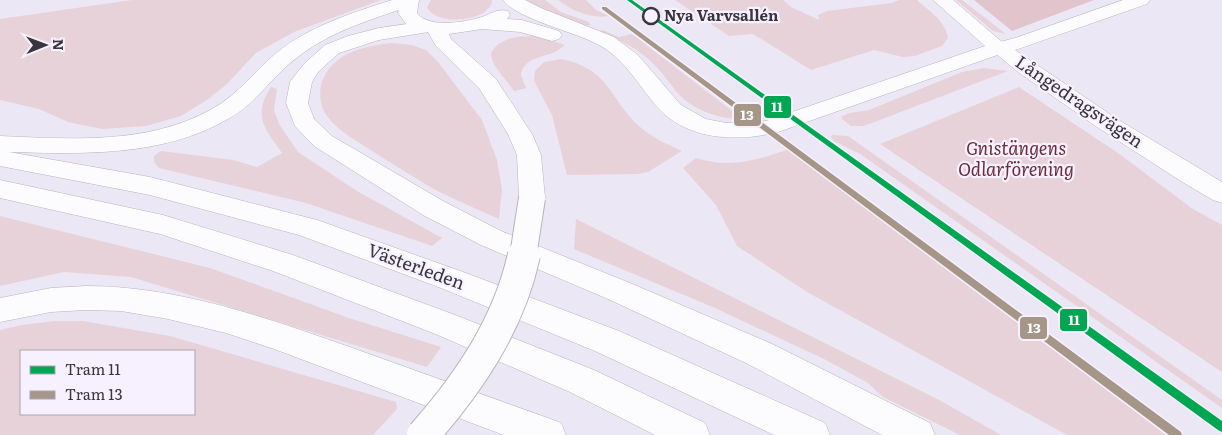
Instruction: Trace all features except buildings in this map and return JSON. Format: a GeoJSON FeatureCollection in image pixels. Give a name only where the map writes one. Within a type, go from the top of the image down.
{"type":"FeatureCollection","features":[{"type":"Feature","properties":{"kind":"main road"},"geometry":{"type":"LineString","coordinates":[[410,0],[406,8],[408,15],[416,22],[432,27],[455,29],[480,25],[522,26],[599,52],[645,77]]}},
{"type":"Feature","properties":{"kind":"main road"},"geometry":{"type":"LineString","coordinates":[[0,144],[105,146],[144,142],[178,132],[212,118],[238,103],[291,52],[314,38],[410,0]]}},
{"type":"Feature","properties":{"kind":"main road"},"geometry":{"type":"LineString","coordinates":[[480,25],[505,12],[511,0],[534,13],[606,40],[626,53],[672,110],[686,119],[713,129],[747,131],[793,120],[973,56],[1022,42],[1141,0]]}},
{"type":"Feature","properties":{"kind":"main road","name":"Långedragsvägen"},"geometry":{"type":"LineString","coordinates":[[942,0],[1033,74],[1222,194]]}},
{"type":"Feature","properties":{"kind":"main road"},"geometry":{"type":"LineString","coordinates":[[423,435],[450,406],[488,348],[512,297],[528,238],[532,198],[529,155],[520,134],[488,84],[476,52],[480,25]]}},
{"type":"Feature","properties":{"kind":"main road"},"geometry":{"type":"LineString","coordinates":[[432,27],[443,42],[488,84]]}},
{"type":"Feature","properties":{"kind":"main road"},"geometry":{"type":"LineString","coordinates":[[432,27],[363,38],[332,50],[311,68],[301,82],[297,104],[303,121],[323,141],[336,150],[442,213],[491,238],[619,291],[760,354],[917,435]]}},
{"type":"Feature","properties":{"kind":"main road","name":"Västerleden"},"geometry":{"type":"LineString","coordinates":[[0,158],[150,186],[307,227],[452,280],[607,341],[812,435]]}},
{"type":"Feature","properties":{"kind":"main road"},"geometry":{"type":"LineString","coordinates":[[0,188],[163,225],[283,263],[444,324],[582,381],[692,435]]}},
{"type":"Feature","properties":{"kind":"main road"},"geometry":{"type":"LineString","coordinates":[[0,310],[40,301],[81,297],[138,301],[195,314],[304,345],[548,435]]}},
{"type":"Feature","properties":{"kind":"green space"},"geometry":{"type":"Polygon","coordinates":[[[132,0],[381,0],[294,32],[256,53],[227,84],[207,100],[181,116],[146,126],[102,129],[68,122],[39,109],[0,100],[0,19],[132,0]]]}},
{"type":"Feature","properties":{"kind":"green space"},"geometry":{"type":"Polygon","coordinates":[[[431,0],[492,0],[489,7],[483,13],[473,17],[451,19],[432,13],[427,7],[431,0]]]}},
{"type":"Feature","properties":{"kind":"green space"},"geometry":{"type":"Polygon","coordinates":[[[525,0],[545,0],[561,12],[589,22],[590,25],[585,26],[539,10],[525,0]]]}},
{"type":"Feature","properties":{"kind":"green space"},"geometry":{"type":"Polygon","coordinates":[[[558,0],[586,0],[596,10],[609,16],[588,15],[570,8],[558,0]]]}},
{"type":"Feature","properties":{"kind":"green space"},"geometry":{"type":"Polygon","coordinates":[[[675,0],[783,0],[791,7],[819,20],[818,15],[827,11],[892,3],[899,0],[917,0],[940,21],[948,38],[942,46],[915,56],[903,57],[874,50],[811,70],[753,34],[729,36],[675,0]]]}},
{"type":"Feature","properties":{"kind":"green space"},"geometry":{"type":"Polygon","coordinates":[[[956,0],[962,0],[1006,34],[993,31],[956,0]]]}},
{"type":"Feature","properties":{"kind":"green space"},"geometry":{"type":"Polygon","coordinates":[[[603,30],[619,37],[632,34],[744,120],[715,115],[689,103],[647,58],[630,46],[600,31],[603,30]]]}},
{"type":"Feature","properties":{"kind":"green space"},"geometry":{"type":"Polygon","coordinates":[[[538,36],[565,45],[555,52],[530,61],[523,69],[521,75],[526,88],[514,91],[496,68],[491,53],[495,47],[506,40],[538,36]]]}},
{"type":"Feature","properties":{"kind":"green space"},"geometry":{"type":"Polygon","coordinates":[[[392,43],[412,45],[426,50],[438,62],[482,120],[497,160],[502,189],[499,219],[444,194],[413,177],[348,135],[331,121],[324,112],[320,97],[322,81],[336,61],[362,48],[392,43]]]}},
{"type":"Feature","properties":{"kind":"green space"},"geometry":{"type":"Polygon","coordinates":[[[561,59],[590,70],[607,85],[639,126],[654,137],[682,151],[648,172],[637,174],[567,175],[552,115],[534,81],[535,71],[544,62],[561,59]]]}},
{"type":"Feature","properties":{"kind":"green space"},"geometry":{"type":"Polygon","coordinates":[[[984,68],[1008,71],[864,126],[851,126],[842,119],[842,116],[869,110],[962,72],[984,68]]]}},
{"type":"Feature","properties":{"kind":"green space"},"geometry":{"type":"Polygon","coordinates":[[[271,87],[277,89],[274,110],[279,124],[298,152],[357,191],[442,238],[432,246],[306,203],[159,168],[154,162],[154,156],[161,151],[233,160],[257,167],[282,153],[270,137],[263,122],[262,106],[271,87]]]}},
{"type":"Feature","properties":{"kind":"green space","name":"Gnistängens Odlarförening"},"geometry":{"type":"Polygon","coordinates":[[[1019,87],[1118,153],[1193,209],[1222,225],[1222,372],[880,144],[1019,87]]]}},
{"type":"Feature","properties":{"kind":"green space"},"geometry":{"type":"Polygon","coordinates":[[[832,135],[848,136],[1222,400],[1222,408],[860,154],[834,141],[831,137],[832,135]]]}},
{"type":"Feature","properties":{"kind":"green space"},"geometry":{"type":"Polygon","coordinates":[[[792,148],[1166,435],[1067,435],[807,292],[737,246],[716,205],[683,168],[696,158],[721,163],[744,162],[792,148]]]}},
{"type":"Feature","properties":{"kind":"green space"},"geometry":{"type":"Polygon","coordinates":[[[0,216],[210,268],[349,318],[441,347],[427,367],[131,277],[64,272],[0,286],[0,216]]]}},
{"type":"Feature","properties":{"kind":"green space"},"geometry":{"type":"Polygon","coordinates":[[[576,219],[941,401],[1001,435],[960,435],[883,397],[868,383],[824,359],[715,308],[574,249],[576,219]]]}},
{"type":"Feature","properties":{"kind":"green space"},"geometry":{"type":"Polygon","coordinates":[[[55,321],[83,321],[170,336],[396,402],[397,409],[373,435],[0,435],[0,330],[55,321]]]}},
{"type":"Feature","properties":{"kind":"shaded area"},"geometry":{"type":"Polygon","coordinates":[[[974,0],[1094,0],[1012,31],[974,0]]]}},
{"type":"Feature","properties":{"kind":"tram line","name":"11"},"geometry":{"type":"LineString","coordinates":[[629,0],[1222,427]]}},
{"type":"Feature","properties":{"kind":"tram line","name":"13"},"geometry":{"type":"LineString","coordinates":[[604,8],[1177,435]]}},
{"type":"Feature","properties":{"kind":"place","name":"Nya Varvsallén"},"geometry":{"type":"Point","coordinates":[651,16]}}]}
